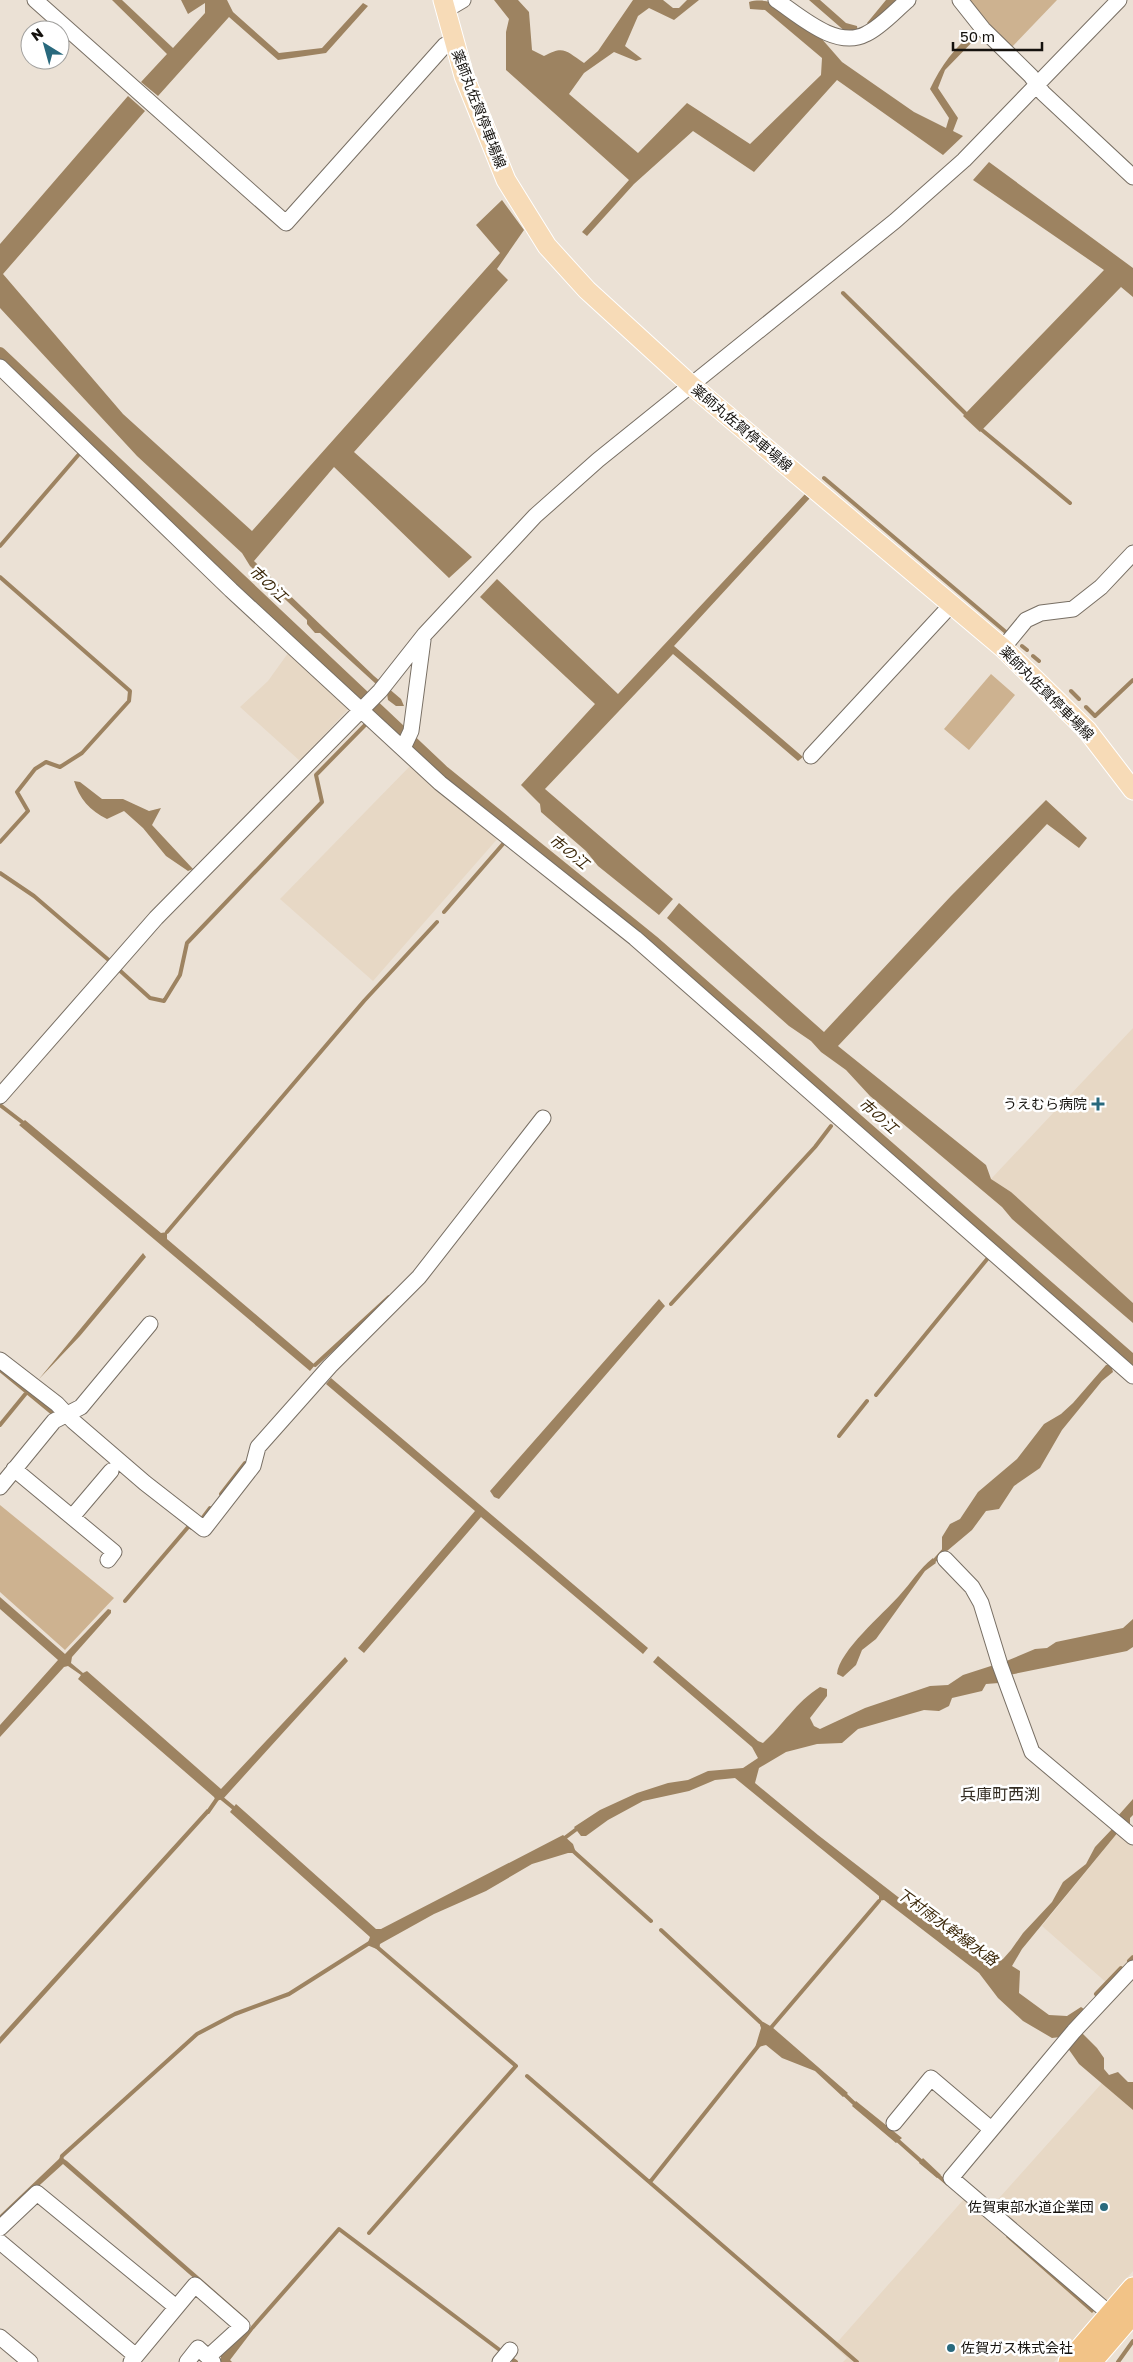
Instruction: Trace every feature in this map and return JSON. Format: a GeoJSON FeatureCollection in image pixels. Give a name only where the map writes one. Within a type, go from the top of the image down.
{"type":"FeatureCollection","features":[{"type":"Feature","properties":{"kind":"highway"},"geometry":{"type":"LineString","coordinates":[[1070,2362],[1133,2288]]}},
{"type":"Feature","properties":{"kind":"highway"},"geometry":{"type":"LineString","coordinates":[[1091,2362],[1133,2313]]}},
{"type":"Feature","properties":{"kind":"main road","name":"薬師丸佐賀停車場線"},"geometry":{"type":"LineString","coordinates":[[444,5],[464,76],[506,180],[547,246],[587,290],[691,385],[1003,648],[1087,730],[1133,790]]}},
{"type":"Feature","properties":{"kind":"street"},"geometry":{"type":"LineString","coordinates":[[35,0],[286,223],[445,45],[454,41]]}},
{"type":"Feature","properties":{"kind":"street"},"geometry":{"type":"LineString","coordinates":[[444,5],[463,0]]}},
{"type":"Feature","properties":{"kind":"street"},"geometry":{"type":"LineString","coordinates":[[776,0],[820,29],[842,38],[865,35],[908,0]]}},
{"type":"Feature","properties":{"kind":"street"},"geometry":{"type":"LineString","coordinates":[[960,0],[983,29],[1037,85],[1133,177]]}},
{"type":"Feature","properties":{"kind":"street"},"geometry":{"type":"LineString","coordinates":[[0,1096],[198,874],[368,716],[382,689],[425,634],[535,516],[598,460],[895,221],[964,160],[1119,0]]}},
{"type":"Feature","properties":{"kind":"street"},"geometry":{"type":"LineString","coordinates":[[0,367],[232,590],[440,783],[649,950],[1133,1376]]}},
{"type":"Feature","properties":{"kind":"street"},"geometry":{"type":"LineString","coordinates":[[1003,648],[1026,620],[1041,613],[1073,609],[1101,588],[1133,553]]}},
{"type":"Feature","properties":{"kind":"street"},"geometry":{"type":"LineString","coordinates":[[811,756],[951,605]]}},
{"type":"Feature","properties":{"kind":"street"},"geometry":{"type":"LineString","coordinates":[[403,748],[411,731],[420,653],[425,634]]}},
{"type":"Feature","properties":{"kind":"street"},"geometry":{"type":"LineString","coordinates":[[0,1360],[29,1381],[60,1417],[204,1530],[253,1466],[258,1447],[330,1366],[419,1277],[543,1118]]}},
{"type":"Feature","properties":{"kind":"street"},"geometry":{"type":"LineString","coordinates":[[0,1486],[60,1417],[81,1407],[150,1324]]}},
{"type":"Feature","properties":{"kind":"street"},"geometry":{"type":"LineString","coordinates":[[14,1469],[114,1552],[108,1560]]}},
{"type":"Feature","properties":{"kind":"street"},"geometry":{"type":"LineString","coordinates":[[72,1517],[111,1471]]}},
{"type":"Feature","properties":{"kind":"street"},"geometry":{"type":"LineString","coordinates":[[945,1559],[972,1587],[981,1603],[1002,1671],[1032,1752],[1124,1829]]}},
{"type":"Feature","properties":{"kind":"street"},"geometry":{"type":"LineString","coordinates":[[1110,2314],[951,2178],[1074,2031],[1133,1968]]}},
{"type":"Feature","properties":{"kind":"street"},"geometry":{"type":"LineString","coordinates":[[894,2123],[931,2078],[991,2129]]}},
{"type":"Feature","properties":{"kind":"street"},"geometry":{"type":"LineString","coordinates":[[0,2228],[37,2194],[173,2304]]}},
{"type":"Feature","properties":{"kind":"street"},"geometry":{"type":"LineString","coordinates":[[0,2242],[132,2356],[173,2304],[195,2285],[242,2326],[211,2359],[198,2348],[187,2362]]}},
{"type":"Feature","properties":{"kind":"street"},"geometry":{"type":"LineString","coordinates":[[0,2337],[30,2362]]}},
{"type":"Feature","properties":{"kind":"street"},"geometry":{"type":"LineString","coordinates":[[500,2362],[510,2350]]}},
{"type":"Feature","properties":{"kind":"shaded area"},"geometry":{"type":"Polygon","coordinates":[[[112,0],[122,0],[173,48],[205,13],[205,3],[188,14],[181,0],[227,0],[233,12],[279,53],[322,48],[363,3],[368,6],[326,53],[278,60],[229,17],[158,96],[141,82],[167,54],[112,0]]]}},
{"type":"Feature","properties":{"kind":"shaded area"},"geometry":{"type":"Polygon","coordinates":[[[494,0],[518,0],[529,12],[532,50],[544,56],[556,51],[565,51],[584,63],[598,51],[633,0],[663,0],[673,8],[679,8],[687,0],[699,0],[674,20],[649,8],[638,16],[625,46],[642,59],[636,61],[614,52],[584,73],[569,94],[638,153],[687,103],[750,144],[821,75],[822,58],[765,10],[750,9],[749,2],[758,1],[773,3],[821,38],[842,62],[914,112],[946,128],[949,118],[930,89],[949,57],[976,31],[978,36],[945,70],[938,88],[958,118],[953,131],[963,136],[943,155],[837,80],[754,172],[693,131],[634,184],[587,236],[582,232],[629,180],[506,70],[506,32],[509,19],[494,0]]]}},
{"type":"Feature","properties":{"kind":"shaded area"},"geometry":{"type":"Polygon","coordinates":[[[809,0],[820,0],[846,23],[857,26],[858,33],[847,33],[809,0]]]}},
{"type":"Feature","properties":{"kind":"shaded area"},"geometry":{"type":"Polygon","coordinates":[[[886,0],[906,0],[869,25],[867,23],[886,0]]]}},
{"type":"Feature","properties":{"kind":"shaded area"},"geometry":{"type":"Polygon","coordinates":[[[969,0],[1057,0],[1010,49],[969,0]]]}},
{"type":"Feature","properties":{"kind":"shaded area"},"geometry":{"type":"Polygon","coordinates":[[[128,96],[145,111],[3,274],[123,414],[252,531],[500,253],[476,225],[502,200],[524,230],[497,269],[508,280],[354,452],[472,557],[449,578],[334,467],[254,561],[374,676],[401,699],[404,706],[396,706],[388,700],[387,694],[320,633],[315,633],[307,624],[307,620],[250,566],[242,553],[137,456],[0,308],[0,244],[128,96]]]}},
{"type":"Feature","properties":{"kind":"shaded area"},"geometry":{"type":"Polygon","coordinates":[[[989,162],[1133,268],[1133,297],[1121,287],[980,432],[963,416],[1104,270],[973,180],[989,162]]]}},
{"type":"Feature","properties":{"kind":"shaded area"},"geometry":{"type":"Polygon","coordinates":[[[806,493],[810,498],[674,646],[803,757],[798,761],[673,654],[545,789],[673,899],[659,915],[598,866],[586,851],[541,812],[540,804],[521,785],[595,704],[480,597],[497,579],[618,694],[806,493]]]}},
{"type":"Feature","properties":{"kind":"shaded area"},"geometry":{"type":"Polygon","coordinates":[[[291,649],[351,706],[300,761],[240,707],[268,681],[291,649]]]}},
{"type":"Feature","properties":{"kind":"shaded area"},"geometry":{"type":"Polygon","coordinates":[[[991,674],[1015,695],[969,750],[944,729],[991,674]]]}},
{"type":"Feature","properties":{"kind":"shaded area"},"geometry":{"type":"Polygon","coordinates":[[[412,764],[499,837],[373,981],[280,899],[412,764]]]}},
{"type":"Feature","properties":{"kind":"shaded area"},"geometry":{"type":"Polygon","coordinates":[[[74,781],[80,782],[102,799],[123,799],[149,811],[161,808],[152,825],[193,869],[188,871],[166,856],[143,828],[124,811],[107,819],[95,812],[82,798],[74,781]]]}},
{"type":"Feature","properties":{"kind":"shaded area"},"geometry":{"type":"Polygon","coordinates":[[[1046,800],[1087,838],[1079,848],[1047,824],[838,1046],[986,1165],[991,1179],[1011,1192],[1133,1303],[1133,1323],[1012,1219],[1002,1207],[870,1096],[846,1070],[821,1052],[811,1041],[789,1026],[667,918],[679,903],[824,1032],[951,896],[1046,800]]]}},
{"type":"Feature","properties":{"kind":"shaded area","name":"うえむら病院"},"geometry":{"type":"Polygon","coordinates":[[[1133,1028],[1133,1303],[1011,1192],[991,1179],[1133,1028]]]}},
{"type":"Feature","properties":{"kind":"shaded area"},"geometry":{"type":"Polygon","coordinates":[[[25,1120],[161,1233],[167,1232],[167,1239],[315,1365],[310,1371],[19,1125],[25,1120]]]}},
{"type":"Feature","properties":{"kind":"shaded area"},"geometry":{"type":"Polygon","coordinates":[[[143,1253],[146,1257],[80,1336],[39,1379],[143,1253]]]}},
{"type":"Feature","properties":{"kind":"shaded area"},"geometry":{"type":"Polygon","coordinates":[[[659,1299],[665,1306],[499,1499],[494,1497],[490,1491],[659,1299]]]}},
{"type":"Feature","properties":{"kind":"shaded area"},"geometry":{"type":"Polygon","coordinates":[[[1106,1365],[1111,1365],[1113,1372],[1102,1381],[1062,1430],[1040,1468],[1014,1486],[999,1509],[986,1511],[972,1530],[947,1551],[942,1550],[942,1537],[950,1524],[960,1519],[978,1492],[1017,1459],[1044,1424],[1061,1414],[1073,1403],[1106,1365]]]}},
{"type":"Feature","properties":{"kind":"shaded area"},"geometry":{"type":"Polygon","coordinates":[[[331,1378],[648,1648],[643,1654],[481,1517],[364,1653],[358,1648],[475,1511],[326,1384],[331,1378]]]}},
{"type":"Feature","properties":{"kind":"shaded area"},"geometry":{"type":"Polygon","coordinates":[[[0,1505],[114,1598],[65,1650],[0,1592],[0,1505]]]}},
{"type":"Feature","properties":{"kind":"shaded area"},"geometry":{"type":"Polygon","coordinates":[[[933,1558],[936,1563],[925,1571],[876,1639],[862,1650],[856,1665],[843,1677],[837,1674],[845,1655],[853,1644],[933,1558]]]}},
{"type":"Feature","properties":{"kind":"shaded area"},"geometry":{"type":"Polygon","coordinates":[[[0,1597],[65,1654],[108,1609],[111,1610],[111,1613],[72,1657],[71,1663],[83,1673],[87,1671],[221,1789],[345,1657],[348,1661],[223,1799],[216,1801],[214,1797],[78,1679],[81,1675],[68,1666],[64,1667],[0,1737],[0,1725],[58,1660],[0,1609],[0,1597]]]}},
{"type":"Feature","properties":{"kind":"shaded area"},"geometry":{"type":"Polygon","coordinates":[[[1133,1619],[1133,1647],[1127,1651],[1009,1675],[1004,1662],[1035,1649],[1047,1648],[1056,1642],[1123,1628],[1133,1619]]]}},
{"type":"Feature","properties":{"kind":"shaded area"},"geometry":{"type":"Polygon","coordinates":[[[658,1656],[758,1741],[763,1743],[811,1693],[820,1687],[827,1689],[827,1696],[810,1718],[814,1726],[820,1729],[865,1708],[930,1686],[948,1685],[963,1675],[994,1665],[999,1683],[986,1684],[982,1691],[952,1698],[949,1706],[939,1711],[924,1710],[858,1729],[842,1743],[817,1744],[786,1752],[759,1768],[755,1783],[818,1835],[973,1955],[995,1962],[1003,1959],[1023,1933],[1052,1902],[1063,1882],[1086,1864],[1095,1847],[1113,1828],[1119,1831],[1022,1949],[1012,1966],[1020,1971],[1019,1993],[1049,2015],[1067,2016],[1081,2007],[1084,2009],[1066,2030],[1081,2032],[1097,2048],[1104,2058],[1104,2069],[1109,2075],[1118,2072],[1128,2082],[1133,2082],[1133,2110],[1079,2064],[1060,2037],[1052,2038],[1023,2021],[998,1998],[979,1973],[884,1900],[879,1901],[879,1896],[735,1778],[715,1780],[689,1791],[643,1801],[608,1820],[586,1836],[581,1836],[574,1827],[600,1810],[637,1793],[668,1783],[688,1780],[708,1771],[743,1768],[758,1758],[752,1747],[653,1662],[658,1656]]]}},
{"type":"Feature","properties":{"kind":"shaded area"},"geometry":{"type":"Polygon","coordinates":[[[1133,1799],[1133,1815],[1130,1818],[1130,1826],[1117,1817],[1133,1799]]]}},
{"type":"Feature","properties":{"kind":"shaded area"},"geometry":{"type":"Polygon","coordinates":[[[236,1804],[376,1929],[381,1929],[563,1835],[573,1844],[576,1853],[568,1853],[532,1864],[486,1891],[434,1914],[380,1944],[379,1950],[367,1945],[370,1937],[230,1812],[236,1804]]]}},
{"type":"Feature","properties":{"kind":"shaded area"},"geometry":{"type":"Polygon","coordinates":[[[207,1809],[210,1812],[0,2044],[0,2037],[207,1809]]]}},
{"type":"Feature","properties":{"kind":"shaded area"},"geometry":{"type":"Polygon","coordinates":[[[1119,1831],[1133,1841],[1133,1958],[1108,1984],[1042,1926],[1119,1831]]]}},
{"type":"Feature","properties":{"kind":"shaded area"},"geometry":{"type":"Polygon","coordinates":[[[758,2019],[772,2027],[848,2093],[843,2097],[815,2071],[782,2058],[766,2045],[755,2048],[761,2028],[758,2019]]]}},
{"type":"Feature","properties":{"kind":"shaded area"},"geometry":{"type":"Polygon","coordinates":[[[1102,2083],[1133,2110],[1133,2271],[1054,2362],[843,2362],[847,2358],[834,2346],[972,2190],[992,2206],[1102,2083]]]}},
{"type":"Feature","properties":{"kind":"shaded area"},"geometry":{"type":"Polygon","coordinates":[[[856,2101],[902,2138],[896,2143],[852,2106],[856,2101]]]}},
{"type":"Feature","properties":{"kind":"shaded area"},"geometry":{"type":"Polygon","coordinates":[[[61,2157],[247,2319],[244,2322],[63,2164],[0,2221],[0,2215],[61,2157]]]}},
{"type":"Feature","properties":{"kind":"shaded area"},"geometry":{"type":"Polygon","coordinates":[[[923,2158],[941,2175],[937,2178],[919,2163],[923,2158]]]}},
{"type":"Feature","properties":{"kind":"shaded area"},"geometry":{"type":"Polygon","coordinates":[[[1008,2233],[1096,2309],[1092,2313],[1006,2237],[1008,2233]]]}},
{"type":"Feature","properties":{"kind":"shaded area"},"geometry":{"type":"Polygon","coordinates":[[[253,2325],[256,2326],[230,2360],[232,2362],[221,2362],[221,2354],[253,2325]]]}},
{"type":"Feature","properties":{"kind":"waterway"},"geometry":{"type":"LineString","coordinates":[[843,293],[965,413]]}},
{"type":"Feature","properties":{"kind":"waterway","name":"市の江"},"geometry":{"type":"LineString","coordinates":[[0,353],[444,772],[655,943],[1133,1361]]}},
{"type":"Feature","properties":{"kind":"waterway"},"geometry":{"type":"LineString","coordinates":[[982,430],[1070,503]]}},
{"type":"Feature","properties":{"kind":"waterway"},"geometry":{"type":"LineString","coordinates":[[0,546],[80,453]]}},
{"type":"Feature","properties":{"kind":"waterway"},"geometry":{"type":"LineString","coordinates":[[824,478],[1007,633]]}},
{"type":"Feature","properties":{"kind":"waterway"},"geometry":{"type":"LineString","coordinates":[[0,577],[130,691],[129,701],[82,753],[60,767],[46,762],[35,769],[17,792],[28,811],[0,842]]}},
{"type":"Feature","properties":{"kind":"waterway"},"geometry":{"type":"LineString","coordinates":[[1022,646],[1027,650]]}},
{"type":"Feature","properties":{"kind":"waterway"},"geometry":{"type":"LineString","coordinates":[[1033,656],[1039,661]]}},
{"type":"Feature","properties":{"kind":"waterway"},"geometry":{"type":"LineString","coordinates":[[1086,707],[1095,716],[1133,680]]}},
{"type":"Feature","properties":{"kind":"waterway"},"geometry":{"type":"LineString","coordinates":[[1071,691],[1079,699]]}},
{"type":"Feature","properties":{"kind":"waterway","name":"市の江"},"geometry":{"type":"LineString","coordinates":[[373,717],[380,710]]}},
{"type":"Feature","properties":{"kind":"waterway"},"geometry":{"type":"LineString","coordinates":[[116,967],[150,998],[164,1001],[180,975],[187,943],[322,802],[316,775],[368,722]]}},
{"type":"Feature","properties":{"kind":"waterway"},"geometry":{"type":"LineString","coordinates":[[444,912],[503,844]]}},
{"type":"Feature","properties":{"kind":"waterway"},"geometry":{"type":"LineString","coordinates":[[0,873],[34,896],[111,962]]}},
{"type":"Feature","properties":{"kind":"waterway"},"geometry":{"type":"LineString","coordinates":[[167,1232],[364,1001],[437,922]]}},
{"type":"Feature","properties":{"kind":"waterway"},"geometry":{"type":"LineString","coordinates":[[0,1105],[26,1125]]}},
{"type":"Feature","properties":{"kind":"waterway"},"geometry":{"type":"LineString","coordinates":[[671,1304],[815,1147],[831,1126]]}},
{"type":"Feature","properties":{"kind":"waterway"},"geometry":{"type":"LineString","coordinates":[[876,1395],[988,1258]]}},
{"type":"Feature","properties":{"kind":"waterway"},"geometry":{"type":"LineString","coordinates":[[315,1365],[389,1297]]}},
{"type":"Feature","properties":{"kind":"waterway"},"geometry":{"type":"LineString","coordinates":[[0,1370],[56,1416]]}},
{"type":"Feature","properties":{"kind":"waterway"},"geometry":{"type":"LineString","coordinates":[[0,1425],[27,1392]]}},
{"type":"Feature","properties":{"kind":"waterway"},"geometry":{"type":"LineString","coordinates":[[839,1436],[867,1401]]}},
{"type":"Feature","properties":{"kind":"waterway"},"geometry":{"type":"LineString","coordinates":[[221,1494],[245,1463]]}},
{"type":"Feature","properties":{"kind":"waterway"},"geometry":{"type":"LineString","coordinates":[[201,1520],[210,1508]]}},
{"type":"Feature","properties":{"kind":"waterway"},"geometry":{"type":"LineString","coordinates":[[125,1601],[189,1526],[192,1528]]}},
{"type":"Feature","properties":{"kind":"waterway"},"geometry":{"type":"LineString","coordinates":[[935,1560],[944,1550]]}},
{"type":"Feature","properties":{"kind":"waterway"},"geometry":{"type":"LineString","coordinates":[[208,1812],[219,1796],[236,1810]]}},
{"type":"Feature","properties":{"kind":"waterway"},"geometry":{"type":"LineString","coordinates":[[562,1840],[578,1828]]}},
{"type":"Feature","properties":{"kind":"waterway"},"geometry":{"type":"LineString","coordinates":[[572,1850],[651,1921]]}},
{"type":"Feature","properties":{"kind":"waterway"},"geometry":{"type":"LineString","coordinates":[[769,2030],[879,1901]]}},
{"type":"Feature","properties":{"kind":"waterway"},"geometry":{"type":"LineString","coordinates":[[661,1930],[760,2022]]}},
{"type":"Feature","properties":{"kind":"waterway"},"geometry":{"type":"LineString","coordinates":[[61,2161],[62,2156],[197,2034],[235,2014],[289,1994],[371,1942]]}},
{"type":"Feature","properties":{"kind":"waterway"},"geometry":{"type":"LineString","coordinates":[[369,2233],[516,2066],[377,1947]]}},
{"type":"Feature","properties":{"kind":"waterway"},"geometry":{"type":"LineString","coordinates":[[1129,1961],[1133,1957]]}},
{"type":"Feature","properties":{"kind":"waterway"},"geometry":{"type":"LineString","coordinates":[[1096,1994],[1121,1968]]}},
{"type":"Feature","properties":{"kind":"waterway"},"geometry":{"type":"LineString","coordinates":[[650,2182],[759,2045]]}},
{"type":"Feature","properties":{"kind":"waterway"},"geometry":{"type":"LineString","coordinates":[[527,2076],[857,2362]]}},
{"type":"Feature","properties":{"kind":"waterway"},"geometry":{"type":"LineString","coordinates":[[842,2092],[857,2106]]}},
{"type":"Feature","properties":{"kind":"waterway"},"geometry":{"type":"LineString","coordinates":[[895,2138],[923,2163]]}},
{"type":"Feature","properties":{"kind":"waterway"},"geometry":{"type":"LineString","coordinates":[[936,2174],[948,2184]]}},
{"type":"Feature","properties":{"kind":"waterway"},"geometry":{"type":"LineString","coordinates":[[253,2327],[339,2229],[501,2351]]}},
{"type":"Feature","properties":{"kind":"waterway"},"geometry":{"type":"LineString","coordinates":[[1118,2362],[1133,2341]]}},
{"type":"Feature","properties":{"kind":"waterway"},"geometry":{"type":"LineString","coordinates":[[510,2358],[516,2362]]}},
{"type":"Feature","properties":{"kind":"place","name":"うえむら病院"},"geometry":{"type":"Point","coordinates":[1098,1104]}},
{"type":"Feature","properties":{"kind":"place","name":"佐賀東部水道企業団"},"geometry":{"type":"Point","coordinates":[1104,2207]}},
{"type":"Feature","properties":{"kind":"place","name":"佐賀ガス株式会社"},"geometry":{"type":"Point","coordinates":[951,2348]}},
{"type":"Feature","properties":{"kind":"district","name":"兵庫町西渕"},"geometry":{"type":"Point","coordinates":[1000,1794]}},
{"type":"Feature","properties":{"kind":"water label","name":"下村雨水幹線水路"},"geometry":{"type":"Point","coordinates":[947,1927]}}]}
